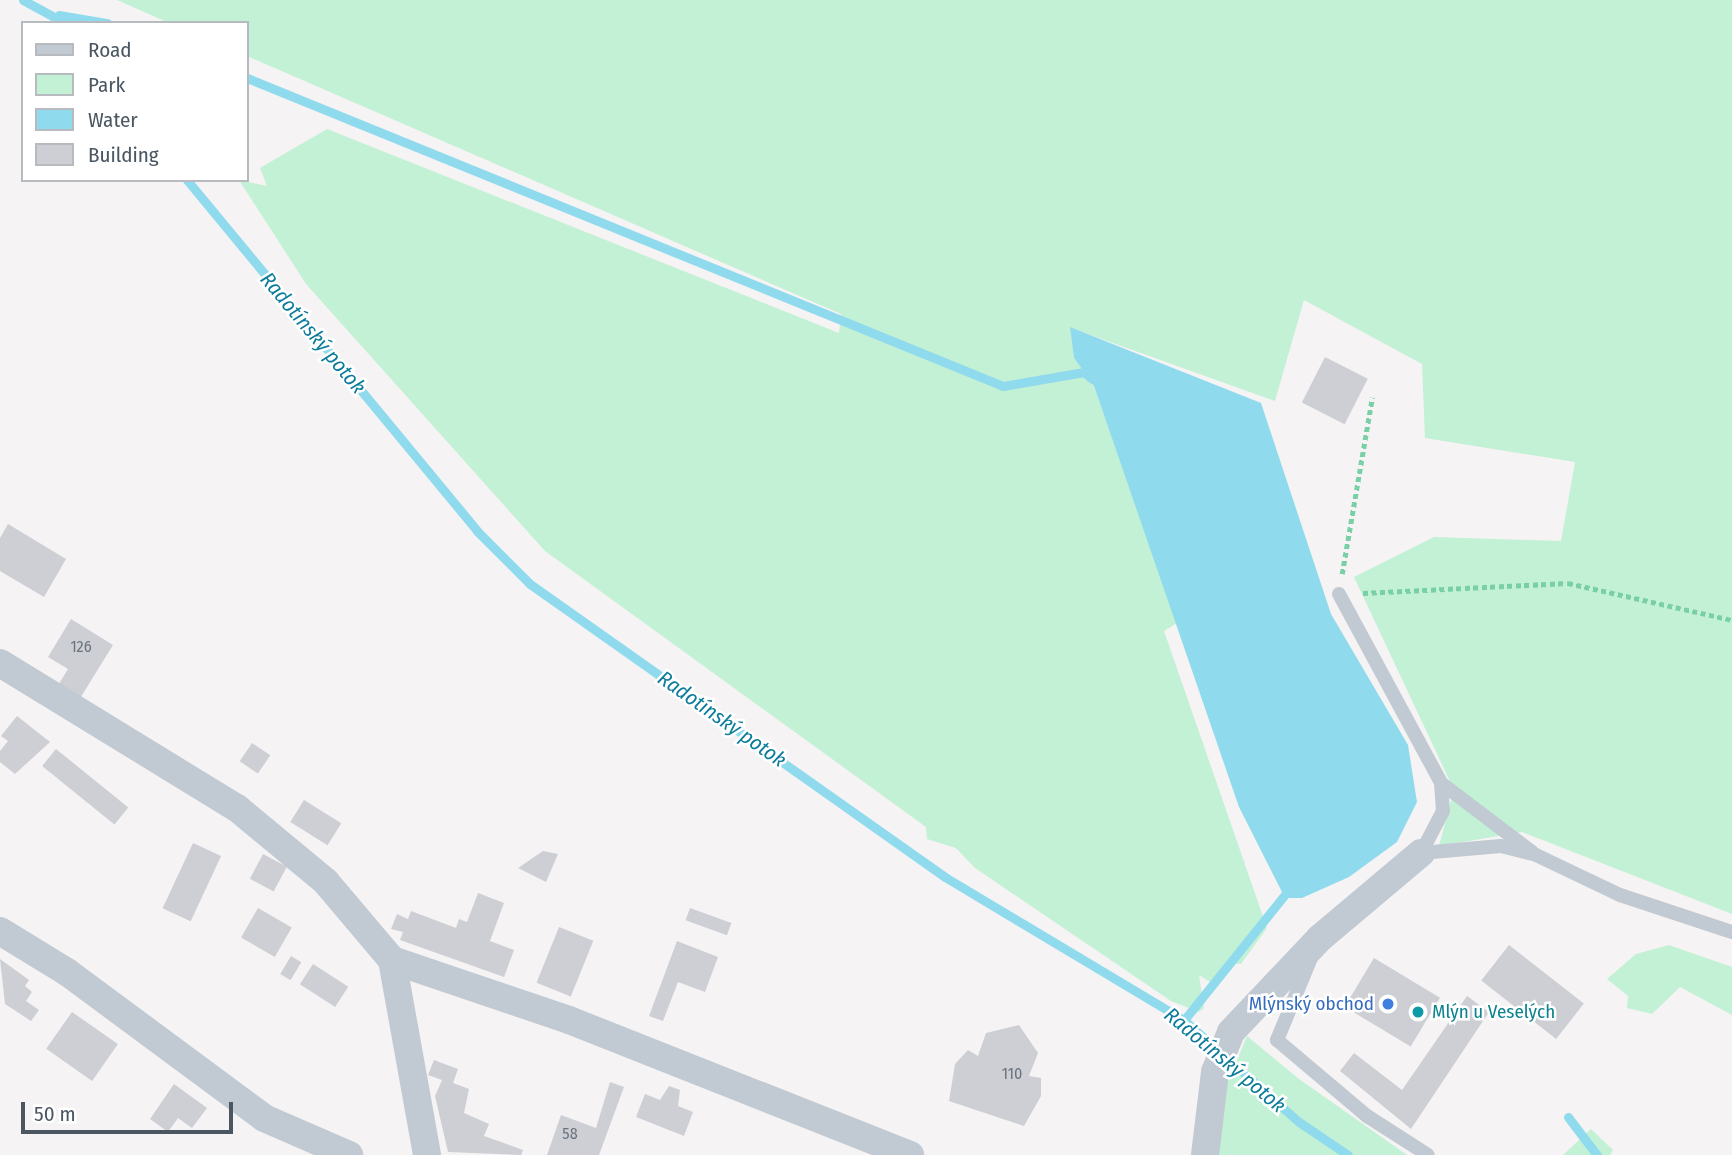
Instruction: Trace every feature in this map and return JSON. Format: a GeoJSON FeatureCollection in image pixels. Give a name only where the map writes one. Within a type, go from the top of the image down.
{"type":"FeatureCollection","features":[{"type":"Feature","properties":{"kind":"street"},"geometry":{"type":"LineString","coordinates":[[0,663],[237,808],[326,882],[392,960],[427,1155]]}},
{"type":"Feature","properties":{"kind":"street"},"geometry":{"type":"LineString","coordinates":[[1205,1155],[1215,1072],[1231,1032],[1320,938],[1421,853]]}},
{"type":"Feature","properties":{"kind":"street"},"geometry":{"type":"LineString","coordinates":[[0,931],[67,972],[264,1118],[349,1155]]}},
{"type":"Feature","properties":{"kind":"street"},"geometry":{"type":"LineString","coordinates":[[392,960],[569,1020],[890,1153]]}},
{"type":"Feature","properties":{"kind":"lane"},"geometry":{"type":"LineString","coordinates":[[1339,594],[1441,783],[1443,811],[1421,853]]}},
{"type":"Feature","properties":{"kind":"lane"},"geometry":{"type":"LineString","coordinates":[[1441,783],[1536,855]]}},
{"type":"Feature","properties":{"kind":"lane"},"geometry":{"type":"LineString","coordinates":[[1421,853],[1501,846],[1536,855],[1620,895],[1732,932]]}},
{"type":"Feature","properties":{"kind":"lane"},"geometry":{"type":"LineString","coordinates":[[1320,938],[1277,1040],[1367,1116],[1428,1155]]}},
{"type":"Feature","properties":{"kind":"path"},"geometry":{"type":"LineString","coordinates":[[1372,398],[1339,594],[1568,583],[1732,620]]}},
{"type":"Feature","properties":{"kind":"green space"},"geometry":{"type":"Polygon","coordinates":[[[117,0],[1732,0],[1732,914],[1522,832],[1439,846],[1454,790],[1354,577],[1434,537],[1561,541],[1575,462],[1425,438],[1422,364],[1304,300],[1275,401],[1071,328],[1074,358],[1094,386],[1177,623],[1164,631],[1267,928],[1241,964],[1229,963],[1210,982],[1199,975],[1204,1008],[1199,1012],[1171,1001],[975,868],[956,848],[927,839],[926,827],[545,551],[306,284],[240,182],[267,186],[260,168],[327,129],[839,333],[841,314],[248,56],[248,21],[164,21],[117,0]]]}},
{"type":"Feature","properties":{"kind":"green space"},"geometry":{"type":"Polygon","coordinates":[[[1669,945],[1732,967],[1732,1015],[1680,987],[1652,1014],[1627,1008],[1628,996],[1607,979],[1636,954],[1669,945]]]}},
{"type":"Feature","properties":{"kind":"green space"},"geometry":{"type":"Polygon","coordinates":[[[1247,1036],[1299,1079],[1407,1155],[1216,1155],[1223,1094],[1247,1036]]]}},
{"type":"Feature","properties":{"kind":"green space"},"geometry":{"type":"Polygon","coordinates":[[[1591,1129],[1613,1150],[1610,1155],[1563,1155],[1591,1129]]]}},
{"type":"Feature","properties":{"kind":"water"},"geometry":{"type":"Polygon","coordinates":[[[1070,327],[1261,403],[1331,614],[1408,745],[1417,802],[1397,842],[1349,877],[1302,898],[1285,898],[1239,807],[1094,386],[1074,358],[1070,327]]]}},
{"type":"Feature","properties":{"kind":"building"},"geometry":{"type":"Polygon","coordinates":[[[1325,357],[1368,379],[1345,424],[1302,402],[1325,357]]]}},
{"type":"Feature","properties":{"kind":"building"},"geometry":{"type":"Polygon","coordinates":[[[8,524],[66,559],[44,597],[0,571],[0,538],[8,524]]]}},
{"type":"Feature","properties":{"kind":"building"},"geometry":{"type":"Polygon","coordinates":[[[71,619],[113,645],[79,700],[57,687],[68,669],[48,657],[71,619]]]}},
{"type":"Feature","properties":{"kind":"building"},"geometry":{"type":"Polygon","coordinates":[[[17,716],[50,742],[15,774],[0,762],[0,751],[8,741],[1,736],[17,716]]]}},
{"type":"Feature","properties":{"kind":"building"},"geometry":{"type":"Polygon","coordinates":[[[252,743],[270,755],[258,774],[240,761],[252,743]]]}},
{"type":"Feature","properties":{"kind":"building"},"geometry":{"type":"Polygon","coordinates":[[[56,749],[128,808],[114,825],[42,766],[56,749]]]}},
{"type":"Feature","properties":{"kind":"building"},"geometry":{"type":"Polygon","coordinates":[[[304,800],[341,823],[328,845],[290,822],[304,800]]]}},
{"type":"Feature","properties":{"kind":"building"},"geometry":{"type":"Polygon","coordinates":[[[193,843],[221,856],[191,921],[163,908],[193,843]]]}},
{"type":"Feature","properties":{"kind":"building"},"geometry":{"type":"Polygon","coordinates":[[[543,851],[558,854],[546,882],[518,868],[543,851]]]}},
{"type":"Feature","properties":{"kind":"building"},"geometry":{"type":"Polygon","coordinates":[[[263,854],[287,867],[274,891],[250,879],[263,854]]]}},
{"type":"Feature","properties":{"kind":"building"},"geometry":{"type":"Polygon","coordinates":[[[478,893],[504,903],[490,941],[514,950],[504,977],[400,940],[403,932],[391,929],[397,914],[408,919],[411,911],[456,928],[459,919],[467,922],[478,893]]]}},
{"type":"Feature","properties":{"kind":"building"},"geometry":{"type":"Polygon","coordinates":[[[258,908],[292,928],[275,957],[241,937],[258,908]]]}},
{"type":"Feature","properties":{"kind":"building"},"geometry":{"type":"Polygon","coordinates":[[[690,908],[731,923],[727,935],[686,920],[690,908]]]}},
{"type":"Feature","properties":{"kind":"building"},"geometry":{"type":"Polygon","coordinates":[[[559,927],[593,941],[571,996],[537,983],[559,927]]]}},
{"type":"Feature","properties":{"kind":"building"},"geometry":{"type":"Polygon","coordinates":[[[677,941],[718,957],[705,992],[678,982],[663,1021],[649,1016],[677,941]]]}},
{"type":"Feature","properties":{"kind":"building"},"geometry":{"type":"Polygon","coordinates":[[[1509,945],[1584,1003],[1556,1039],[1481,980],[1509,945]]]}},
{"type":"Feature","properties":{"kind":"building"},"geometry":{"type":"Polygon","coordinates":[[[291,956],[301,962],[290,980],[280,974],[291,956]]]}},
{"type":"Feature","properties":{"kind":"building"},"geometry":{"type":"Polygon","coordinates":[[[1374,958],[1440,998],[1411,1047],[1345,1007],[1374,958]]]}},
{"type":"Feature","properties":{"kind":"building"},"geometry":{"type":"Polygon","coordinates":[[[0,959],[29,980],[25,986],[32,992],[26,1001],[39,1010],[31,1021],[5,1004],[0,959]]]}},
{"type":"Feature","properties":{"kind":"building"},"geometry":{"type":"Polygon","coordinates":[[[313,964],[348,987],[335,1007],[300,984],[313,964]]]}},
{"type":"Feature","properties":{"kind":"building"},"geometry":{"type":"Polygon","coordinates":[[[1467,996],[1489,1012],[1411,1129],[1340,1071],[1354,1053],[1402,1090],[1467,996]]]}},
{"type":"Feature","properties":{"kind":"building"},"geometry":{"type":"Polygon","coordinates":[[[72,1012],[118,1044],[92,1081],[46,1049],[72,1012]]]}},
{"type":"Feature","properties":{"kind":"building"},"geometry":{"type":"Polygon","coordinates":[[[1019,1025],[1038,1053],[1029,1076],[1041,1078],[1041,1096],[1024,1126],[949,1101],[955,1064],[968,1050],[978,1056],[986,1033],[1019,1025]]]}},
{"type":"Feature","properties":{"kind":"building"},"geometry":{"type":"Polygon","coordinates":[[[434,1060],[458,1069],[453,1083],[469,1089],[464,1113],[489,1124],[484,1136],[523,1150],[521,1155],[448,1152],[435,1096],[442,1080],[428,1075],[434,1060]]]}},
{"type":"Feature","properties":{"kind":"building"},"geometry":{"type":"Polygon","coordinates":[[[610,1082],[624,1087],[599,1155],[547,1155],[561,1115],[596,1128],[610,1082]]]}},
{"type":"Feature","properties":{"kind":"building"},"geometry":{"type":"Polygon","coordinates":[[[174,1084],[207,1108],[192,1128],[178,1118],[168,1132],[150,1119],[174,1084]]]}},
{"type":"Feature","properties":{"kind":"building"},"geometry":{"type":"Polygon","coordinates":[[[669,1086],[680,1090],[678,1106],[693,1112],[684,1136],[636,1117],[645,1094],[660,1100],[669,1086]]]}},
{"type":"Feature","properties":{"kind":"waterway","name":"Radotínský potok"},"geometry":{"type":"LineString","coordinates":[[23,0],[61,21]]}},
{"type":"Feature","properties":{"kind":"waterway"},"geometry":{"type":"LineString","coordinates":[[59,15],[95,21]]}},
{"type":"Feature","properties":{"kind":"waterway"},"geometry":{"type":"LineString","coordinates":[[248,78],[1003,386],[1084,372],[1092,379]]}},
{"type":"Feature","properties":{"kind":"waterway","name":"Radotínský potok"},"geometry":{"type":"LineString","coordinates":[[189,182],[477,531],[530,584],[945,877],[1184,1020],[1299,1122],[1348,1155]]}},
{"type":"Feature","properties":{"kind":"waterway"},"geometry":{"type":"LineString","coordinates":[[1184,1020],[1290,888]]}},
{"type":"Feature","properties":{"kind":"waterway"},"geometry":{"type":"LineString","coordinates":[[1568,1117],[1597,1155]]}},
{"type":"Feature","properties":{"kind":"place","name":"Mlýnský obchod"},"geometry":{"type":"Point","coordinates":[1388,1004]}},
{"type":"Feature","properties":{"kind":"place","name":"Mlýn u Veselých"},"geometry":{"type":"Point","coordinates":[1418,1012]}}]}
